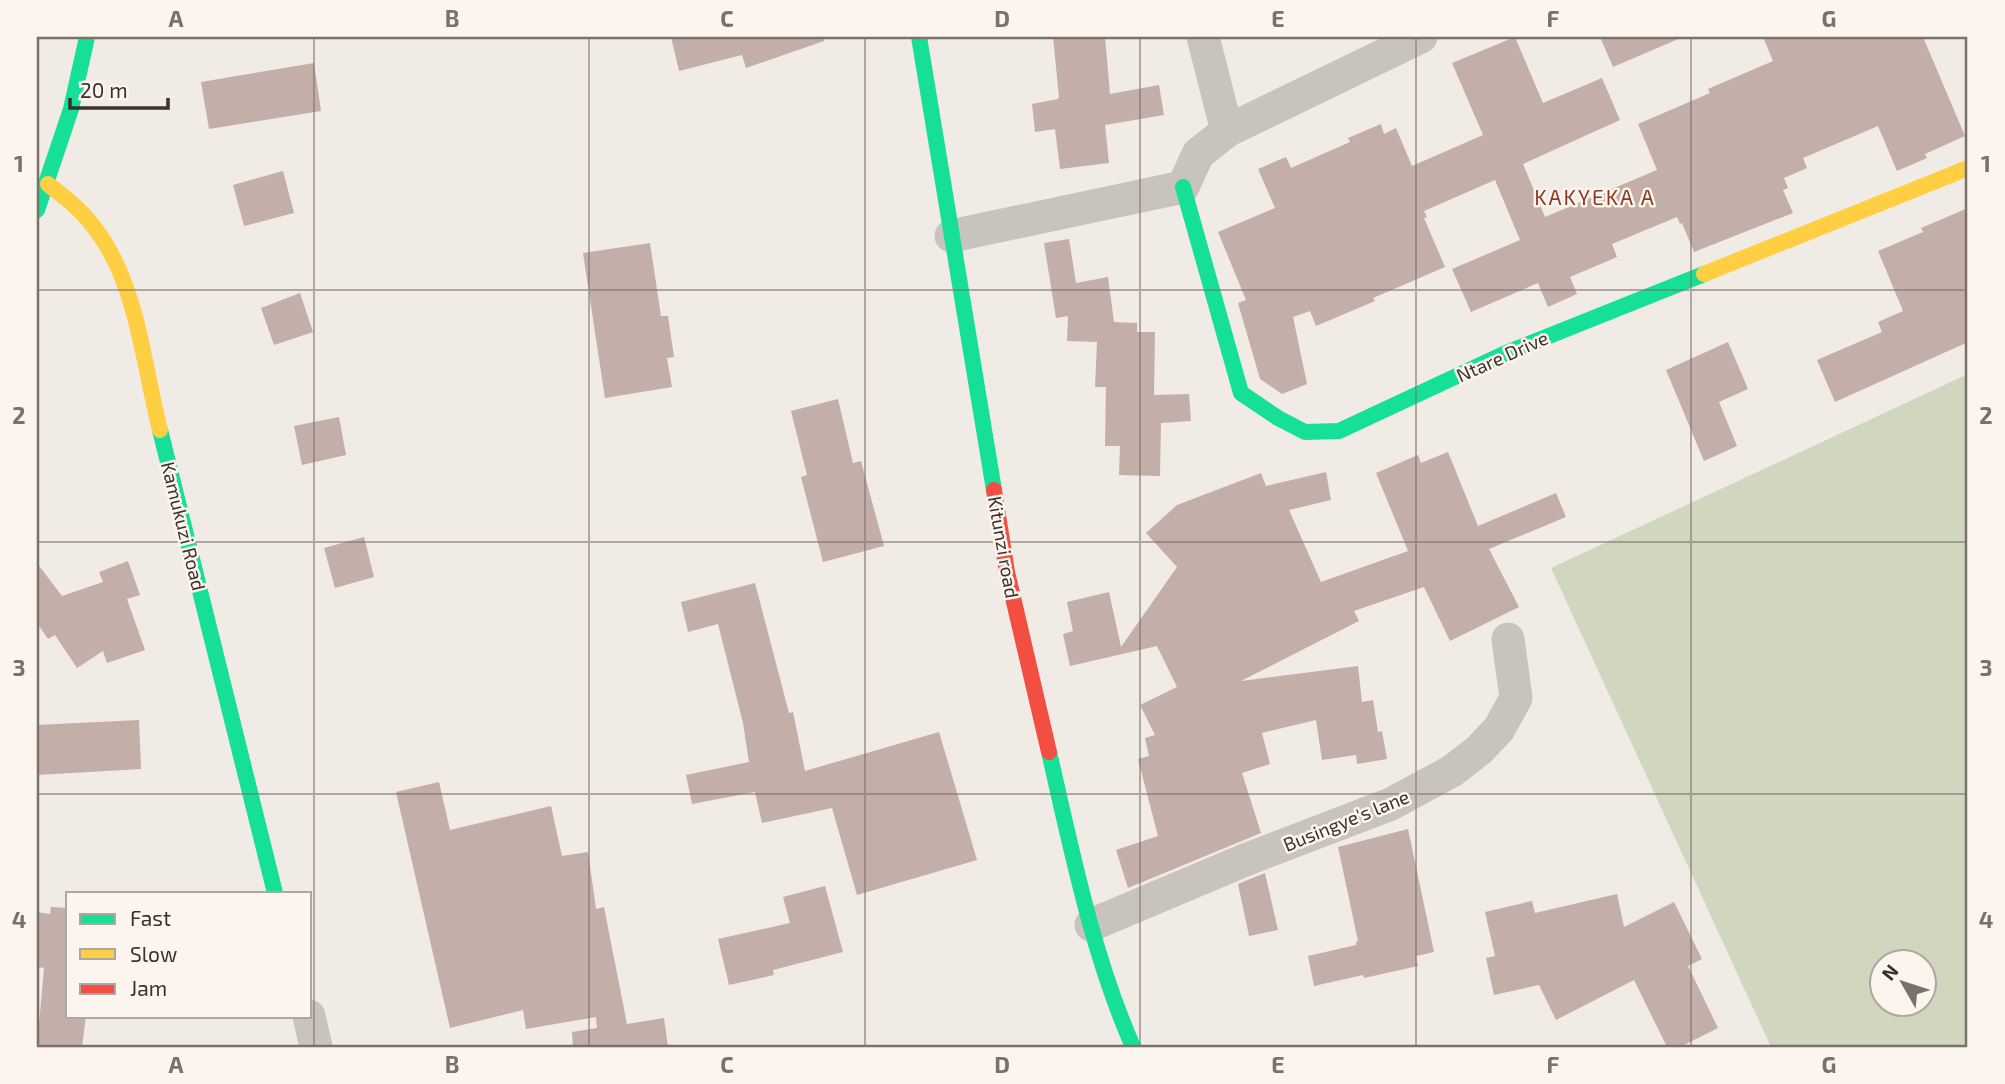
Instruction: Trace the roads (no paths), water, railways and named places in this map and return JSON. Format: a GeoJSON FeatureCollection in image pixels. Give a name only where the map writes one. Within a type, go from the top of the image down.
{"type":"FeatureCollection","features":[{"type":"Feature","properties":{"kind":"street"},"geometry":{"type":"LineString","coordinates":[[37,210],[48,184],[71,109],[87,37]]}},
{"type":"Feature","properties":{"kind":"street","name":"Kitunzi road"},"geometry":{"type":"LineString","coordinates":[[919,37],[1007,572],[1083,901],[1133,1047]]}},
{"type":"Feature","properties":{"kind":"street"},"geometry":{"type":"LineString","coordinates":[[1203,37],[1227,131]]}},
{"type":"Feature","properties":{"kind":"street"},"geometry":{"type":"LineString","coordinates":[[951,236],[1183,187],[1198,154],[1227,131],[1421,37]]}},
{"type":"Feature","properties":{"kind":"street","name":"Ntare Drive"},"geometry":{"type":"LineString","coordinates":[[1183,187],[1241,393],[1305,432],[1339,431],[1506,353],[1968,168]]}},
{"type":"Feature","properties":{"kind":"street","name":"Kamukuzi Road"},"geometry":{"type":"LineString","coordinates":[[48,184],[81,212],[101,239],[127,286],[154,408],[275,892]]}},
{"type":"Feature","properties":{"kind":"street","name":"Busingye's lane"},"geometry":{"type":"LineString","coordinates":[[1091,925],[1245,860],[1391,804],[1452,771],[1479,750],[1499,729],[1517,698],[1508,639]]}},
{"type":"Feature","properties":{"kind":"street"},"geometry":{"type":"LineString","coordinates":[[309,1018],[316,1047]]}},
{"type":"Feature","properties":{"kind":"district","name":"KAKYEKA A"},"geometry":{"type":"Point","coordinates":[1595,196]}}]}
